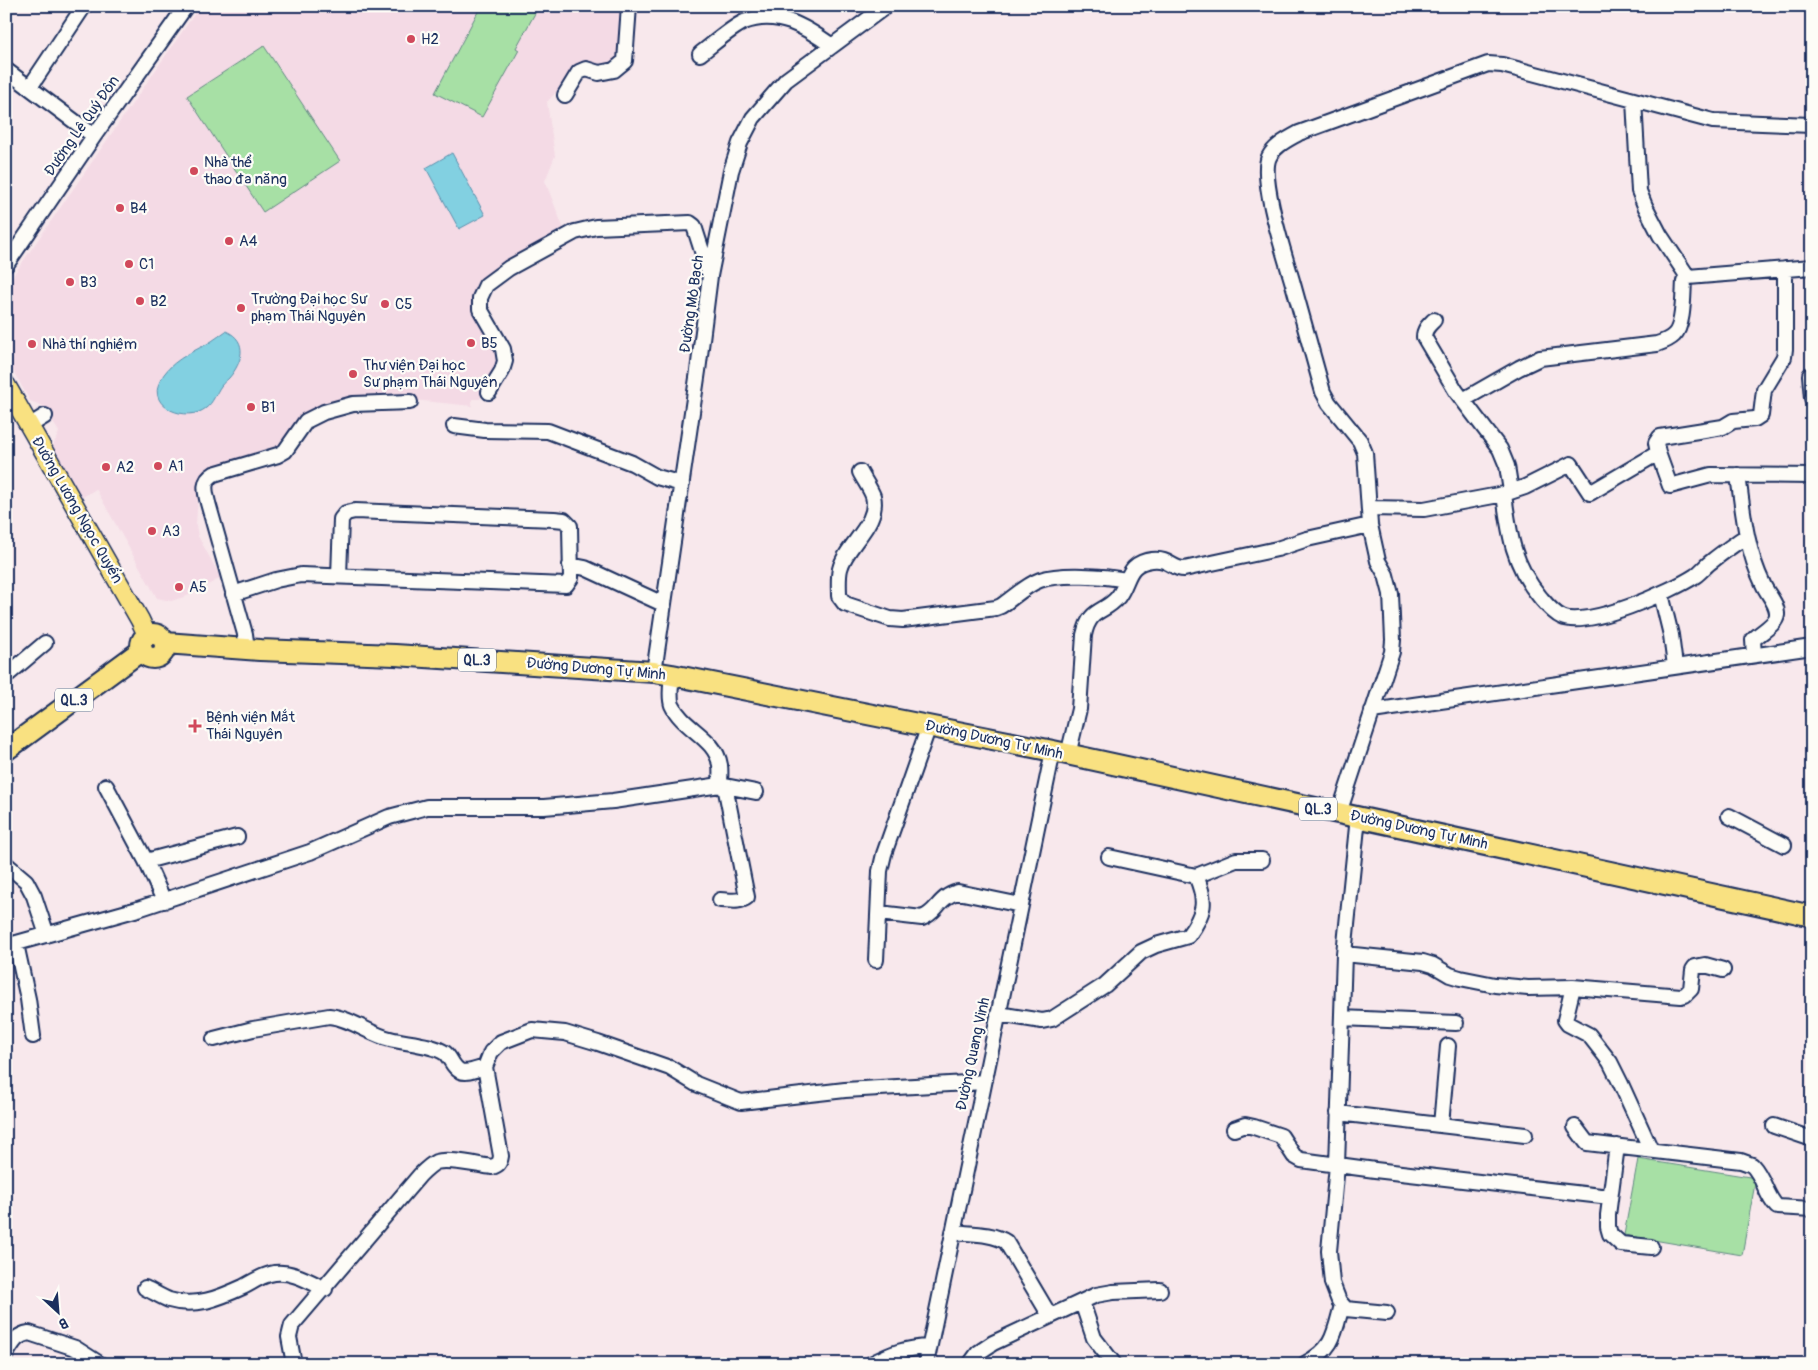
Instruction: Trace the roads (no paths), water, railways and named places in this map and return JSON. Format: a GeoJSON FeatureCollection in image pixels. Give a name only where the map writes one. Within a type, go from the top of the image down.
{"type":"FeatureCollection","features":[{"type":"Feature","properties":{"kind":"highway","name":"Đường Dương Tự Minh"},"geometry":{"type":"LineString","coordinates":[[144,643],[145,655],[151,658],[162,654],[165,649],[165,643],[663,673],[1061,753],[1812,916]]}},
{"type":"Feature","properties":{"kind":"highway","name":"QL.3"},"geometry":{"type":"LineString","coordinates":[[7,747],[144,643]]}},
{"type":"Feature","properties":{"kind":"main road","name":"Đường Lương Ngọc Quyến"},"geometry":{"type":"LineString","coordinates":[[6,385],[140,620],[144,643]]}},
{"type":"Feature","properties":{"kind":"street"},"geometry":{"type":"LineString","coordinates":[[30,87],[84,6]]}},
{"type":"Feature","properties":{"kind":"street","name":"Đường Lê Quý Đôn"},"geometry":{"type":"LineString","coordinates":[[6,265],[186,6]]}},
{"type":"Feature","properties":{"kind":"street"},"geometry":{"type":"LineString","coordinates":[[565,95],[579,72],[586,69],[599,72],[614,70],[625,61],[629,6]]}},
{"type":"Feature","properties":{"kind":"street","name":"Đường Mỏ Bạch"},"geometry":{"type":"LineString","coordinates":[[720,900],[744,900],[746,897],[722,786],[720,764],[709,743],[684,721],[672,704],[663,673],[663,604],[682,484],[710,276],[731,171],[740,144],[753,118],[786,80],[886,6]]}},
{"type":"Feature","properties":{"kind":"street"},"geometry":{"type":"LineString","coordinates":[[700,54],[743,22],[764,17],[777,17],[792,22],[814,32],[832,46]]}},
{"type":"Feature","properties":{"kind":"street"},"geometry":{"type":"LineString","coordinates":[[1338,813],[1392,652],[1394,640],[1391,594],[1386,575],[1378,561],[1370,525],[1365,453],[1360,441],[1329,403],[1323,392],[1289,268],[1277,232],[1267,173],[1269,158],[1276,148],[1299,133],[1488,64],[1502,65],[1718,122],[1812,125]]}},
{"type":"Feature","properties":{"kind":"street"},"geometry":{"type":"LineString","coordinates":[[6,70],[94,136]]}},
{"type":"Feature","properties":{"kind":"street"},"geometry":{"type":"LineString","coordinates":[[1634,100],[1640,191],[1645,206],[1660,235],[1688,276]]}},
{"type":"Feature","properties":{"kind":"street"},"geometry":{"type":"LineString","coordinates":[[489,392],[502,371],[505,361],[503,349],[480,309],[480,298],[486,286],[510,268],[575,232],[596,227],[690,223],[694,226],[710,276]]}},
{"type":"Feature","properties":{"kind":"street"},"geometry":{"type":"LineString","coordinates":[[1463,400],[1525,364],[1540,358],[1657,344],[1673,336],[1679,328],[1684,281],[1688,276],[1812,267]]}},
{"type":"Feature","properties":{"kind":"street"},"geometry":{"type":"LineString","coordinates":[[1785,269],[1784,356],[1764,390],[1761,415],[1752,420],[1733,421],[1723,427],[1660,437],[1656,443],[1670,486],[1711,475],[1812,476]]}},
{"type":"Feature","properties":{"kind":"street"},"geometry":{"type":"LineString","coordinates":[[1434,320],[1426,328],[1424,337],[1463,400],[1500,449],[1507,466],[1509,532],[1514,552],[1532,588],[1549,607],[1562,617],[1574,620],[1607,614],[1661,594],[1695,576],[1746,536]]}},
{"type":"Feature","properties":{"kind":"street"},"geometry":{"type":"LineString","coordinates":[[1810,376],[1812,398]]}},
{"type":"Feature","properties":{"kind":"street"},"geometry":{"type":"LineString","coordinates":[[246,649],[245,634],[232,594],[205,489],[208,477],[278,455],[285,450],[306,421],[324,412],[353,404],[410,402]]}},
{"type":"Feature","properties":{"kind":"street"},"geometry":{"type":"LineString","coordinates":[[29,426],[46,416]]}},
{"type":"Feature","properties":{"kind":"street"},"geometry":{"type":"LineString","coordinates":[[454,426],[485,430],[548,431],[632,463],[657,477],[682,484]]}},
{"type":"Feature","properties":{"kind":"street"},"geometry":{"type":"LineString","coordinates":[[1369,508],[1424,509],[1508,493],[1525,487],[1571,464],[1590,493],[1658,453]]}},
{"type":"Feature","properties":{"kind":"street"},"geometry":{"type":"LineString","coordinates":[[860,472],[874,499],[873,509],[869,522],[844,558],[840,570],[839,596],[845,604],[890,619],[912,619],[996,608],[1034,583],[1048,578],[1086,576],[1126,580]]}},
{"type":"Feature","properties":{"kind":"street"},"geometry":{"type":"LineString","coordinates":[[1738,475],[1746,536],[1755,568],[1773,601],[1777,615],[1775,620],[1753,640],[1754,655]]}},
{"type":"Feature","properties":{"kind":"street"},"geometry":{"type":"LineString","coordinates":[[232,594],[301,575],[566,585],[571,578],[570,526],[564,520],[355,511],[346,514],[341,519],[339,576]]}},
{"type":"Feature","properties":{"kind":"street","name":"Đường Quang Vinh"},"geometry":{"type":"LineString","coordinates":[[926,1364],[1021,905],[1061,753],[1079,709],[1086,624],[1097,612],[1114,601],[1119,595],[1131,570],[1137,565],[1151,560],[1165,560],[1179,570],[1184,570],[1277,549],[1307,538],[1370,525]]}},
{"type":"Feature","properties":{"kind":"street"},"geometry":{"type":"LineString","coordinates":[[570,565],[585,568],[663,604]]}},
{"type":"Feature","properties":{"kind":"street"},"geometry":{"type":"LineString","coordinates":[[1661,594],[1671,636],[1675,666]]}},
{"type":"Feature","properties":{"kind":"street"},"geometry":{"type":"LineString","coordinates":[[6,676],[45,643]]}},
{"type":"Feature","properties":{"kind":"street"},"geometry":{"type":"LineString","coordinates":[[1372,711],[1812,647]]}},
{"type":"Feature","properties":{"kind":"street"},"geometry":{"type":"LineString","coordinates":[[876,960],[880,871],[884,854],[929,726]]}},
{"type":"Feature","properties":{"kind":"street"},"geometry":{"type":"LineString","coordinates":[[106,786],[146,861],[164,901]]}},
{"type":"Feature","properties":{"kind":"street"},"geometry":{"type":"LineString","coordinates":[[33,1036],[28,999],[11,945],[164,901],[310,852],[389,818],[427,807],[544,807],[613,801],[722,786],[756,792]]}},
{"type":"Feature","properties":{"kind":"street"},"geometry":{"type":"LineString","coordinates":[[1729,816],[1784,845]]}},
{"type":"Feature","properties":{"kind":"street"},"geometry":{"type":"LineString","coordinates":[[1304,1364],[1314,1359],[1333,1340],[1342,1306],[1332,1283],[1330,1266],[1331,1229],[1337,1165],[1344,954],[1358,817]]}},
{"type":"Feature","properties":{"kind":"street"},"geometry":{"type":"LineString","coordinates":[[146,861],[237,837]]}},
{"type":"Feature","properties":{"kind":"street"},"geometry":{"type":"LineString","coordinates":[[1109,857],[1196,876],[1236,860],[1262,860]]}},
{"type":"Feature","properties":{"kind":"street"},"geometry":{"type":"LineString","coordinates":[[6,864],[26,882],[34,896],[47,935]]}},
{"type":"Feature","properties":{"kind":"street"},"geometry":{"type":"LineString","coordinates":[[998,1014],[1042,1021],[1052,1019],[1105,985],[1141,952],[1156,945],[1188,936],[1198,920],[1204,900],[1196,876]]}},
{"type":"Feature","properties":{"kind":"street"},"geometry":{"type":"LineString","coordinates":[[879,912],[922,918],[928,916],[943,899],[958,892],[1021,905]]}},
{"type":"Feature","properties":{"kind":"street"},"geometry":{"type":"LineString","coordinates":[[1344,954],[1423,962],[1433,965],[1450,975],[1495,985],[1528,988],[1573,986],[1681,996],[1691,989],[1694,967],[1705,965],[1723,970]]}},
{"type":"Feature","properties":{"kind":"street"},"geometry":{"type":"LineString","coordinates":[[1573,986],[1565,1020],[1568,1024],[1589,1036],[1610,1062],[1651,1150]]}},
{"type":"Feature","properties":{"kind":"street"},"geometry":{"type":"LineString","coordinates":[[214,1039],[254,1029],[329,1016],[338,1017],[384,1037],[418,1044],[446,1054],[454,1068],[458,1070],[466,1072],[486,1067]]}},
{"type":"Feature","properties":{"kind":"street"},"geometry":{"type":"LineString","coordinates":[[1342,1018],[1456,1023]]}},
{"type":"Feature","properties":{"kind":"street"},"geometry":{"type":"LineString","coordinates":[[294,1364],[290,1346],[290,1331],[420,1174],[437,1162],[445,1161],[492,1167],[497,1166],[500,1162],[501,1156],[486,1067],[491,1052],[501,1042],[532,1030],[565,1033],[598,1042],[670,1068],[696,1084],[741,1102],[845,1090],[984,1082]]}},
{"type":"Feature","properties":{"kind":"street"},"geometry":{"type":"LineString","coordinates":[[1441,1125],[1448,1046]]}},
{"type":"Feature","properties":{"kind":"street"},"geometry":{"type":"LineString","coordinates":[[1338,1113],[1526,1135]]}},
{"type":"Feature","properties":{"kind":"street"},"geometry":{"type":"LineString","coordinates":[[1234,1129],[1245,1125],[1281,1136],[1294,1156],[1301,1160],[1610,1197]]}},
{"type":"Feature","properties":{"kind":"street"},"geometry":{"type":"LineString","coordinates":[[1774,1126],[1812,1139]]}},
{"type":"Feature","properties":{"kind":"street"},"geometry":{"type":"LineString","coordinates":[[1575,1127],[1587,1143],[1741,1162],[1752,1165],[1764,1182],[1769,1197],[1777,1206],[1812,1209]]}},
{"type":"Feature","properties":{"kind":"street"},"geometry":{"type":"LineString","coordinates":[[1617,1146],[1608,1221],[1610,1234],[1621,1244],[1651,1248]]}},
{"type":"Feature","properties":{"kind":"street"},"geometry":{"type":"LineString","coordinates":[[953,1232],[1001,1238],[1006,1242],[1050,1316]]}},
{"type":"Feature","properties":{"kind":"street"},"geometry":{"type":"LineString","coordinates":[[145,1288],[169,1300],[192,1303],[205,1302],[270,1274],[282,1273],[303,1277],[325,1289]]}},
{"type":"Feature","properties":{"kind":"street"},"geometry":{"type":"LineString","coordinates":[[970,1364],[978,1353],[992,1342],[1096,1295],[1113,1292],[1160,1290]]}},
{"type":"Feature","properties":{"kind":"street"},"geometry":{"type":"LineString","coordinates":[[1082,1302],[1094,1338],[1114,1364]]}},
{"type":"Feature","properties":{"kind":"street"},"geometry":{"type":"LineString","coordinates":[[1342,1306],[1387,1313]]}},
{"type":"Feature","properties":{"kind":"street"},"geometry":{"type":"LineString","coordinates":[[6,1354],[15,1338],[29,1332],[75,1348],[100,1364]]}},
{"type":"Feature","properties":{"kind":"street"},"geometry":{"type":"LineString","coordinates":[[871,1364],[898,1350],[929,1347]]}},
{"type":"Feature","properties":{"kind":"water"},"geometry":{"type":"Polygon","coordinates":[[[452,153],[485,215],[459,229],[426,168],[452,153]]]}},
{"type":"Feature","properties":{"kind":"water"},"geometry":{"type":"Polygon","coordinates":[[[226,331],[238,340],[241,353],[240,359],[234,372],[221,386],[211,403],[198,412],[189,414],[171,410],[164,405],[159,399],[157,391],[160,381],[169,368],[180,359],[226,331]]]}},
{"type":"Feature","properties":{"kind":"place","name":"H2"},"geometry":{"type":"Point","coordinates":[411,39]}},
{"type":"Feature","properties":{"kind":"place","name":"Nhà thể thao đa năng"},"geometry":{"type":"Point","coordinates":[194,171]}},
{"type":"Feature","properties":{"kind":"place","name":"B4"},"geometry":{"type":"Point","coordinates":[120,208]}},
{"type":"Feature","properties":{"kind":"place","name":"A4"},"geometry":{"type":"Point","coordinates":[229,241]}},
{"type":"Feature","properties":{"kind":"place","name":"C1"},"geometry":{"type":"Point","coordinates":[129,264]}},
{"type":"Feature","properties":{"kind":"place","name":"B3"},"geometry":{"type":"Point","coordinates":[70,282]}},
{"type":"Feature","properties":{"kind":"place","name":"B2"},"geometry":{"type":"Point","coordinates":[140,301]}},
{"type":"Feature","properties":{"kind":"place","name":"C5"},"geometry":{"type":"Point","coordinates":[385,304]}},
{"type":"Feature","properties":{"kind":"place","name":"Trường Đại học Sư phạm Thái Nguyên"},"geometry":{"type":"Point","coordinates":[241,308]}},
{"type":"Feature","properties":{"kind":"place","name":"B5"},"geometry":{"type":"Point","coordinates":[471,343]}},
{"type":"Feature","properties":{"kind":"place","name":"Nhà thí nghiệm"},"geometry":{"type":"Point","coordinates":[32,344]}},
{"type":"Feature","properties":{"kind":"place","name":"Thư viện Đại học Sư phạm Thái Nguyên"},"geometry":{"type":"Point","coordinates":[353,374]}},
{"type":"Feature","properties":{"kind":"place","name":"B1"},"geometry":{"type":"Point","coordinates":[251,407]}},
{"type":"Feature","properties":{"kind":"place","name":"A1"},"geometry":{"type":"Point","coordinates":[158,466]}},
{"type":"Feature","properties":{"kind":"place","name":"A2"},"geometry":{"type":"Point","coordinates":[106,467]}},
{"type":"Feature","properties":{"kind":"place","name":"A3"},"geometry":{"type":"Point","coordinates":[152,531]}},
{"type":"Feature","properties":{"kind":"place","name":"A5"},"geometry":{"type":"Point","coordinates":[179,587]}},
{"type":"Feature","properties":{"kind":"place","name":"Bệnh viện Mắt Thái Nguyên"},"geometry":{"type":"Point","coordinates":[195,726]}}]}
